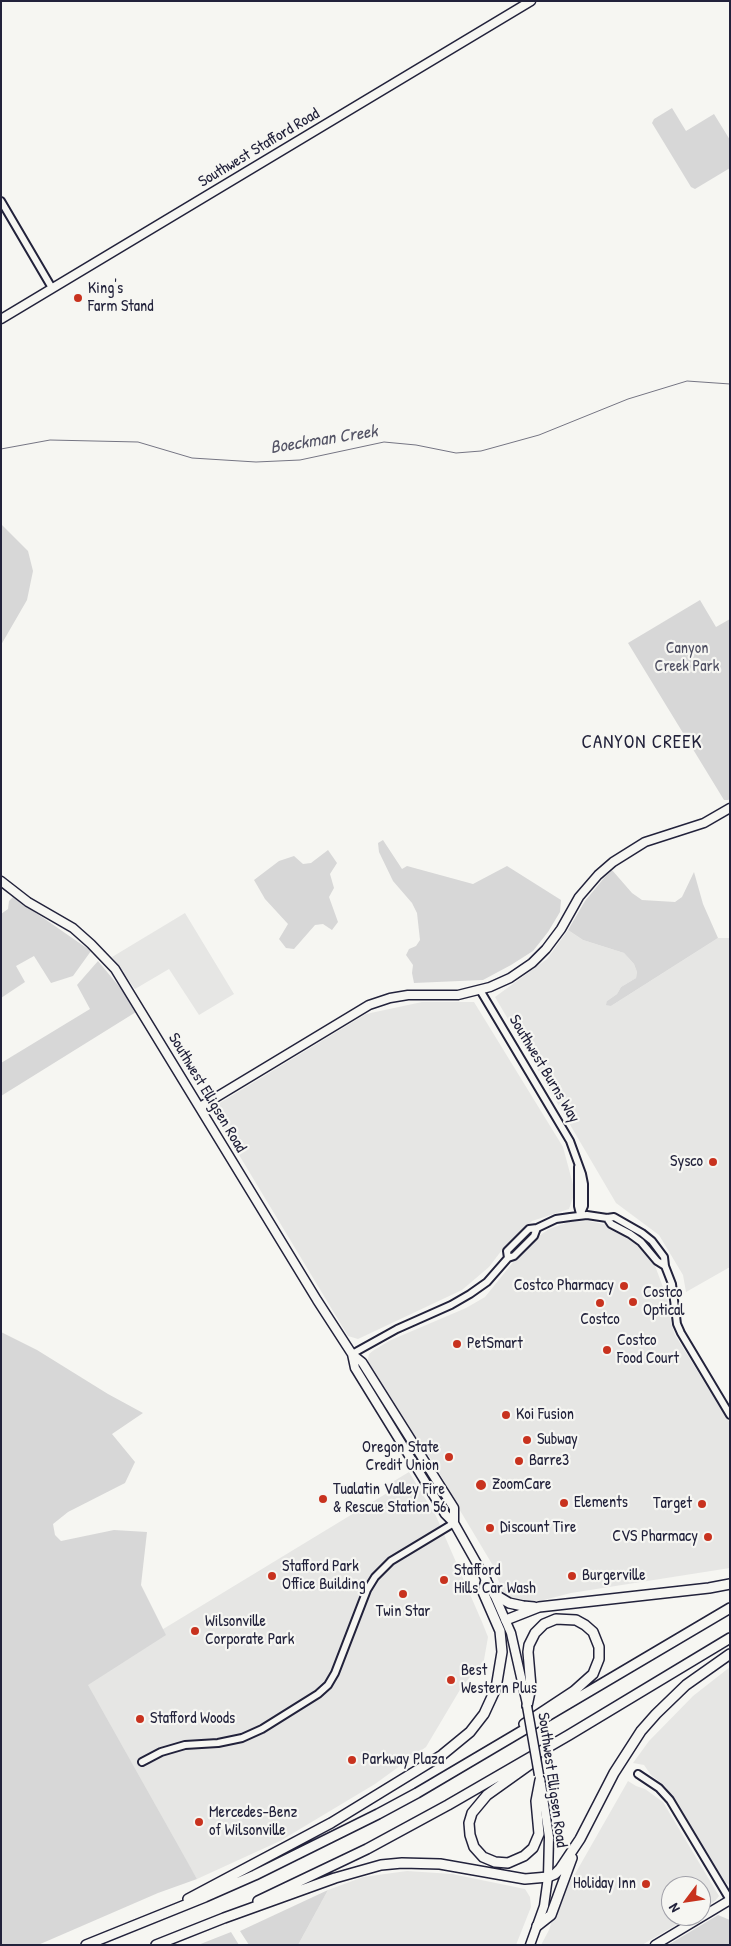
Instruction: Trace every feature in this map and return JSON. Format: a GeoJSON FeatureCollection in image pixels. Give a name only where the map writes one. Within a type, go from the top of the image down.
{"type":"FeatureCollection","features":[{"type":"Feature","properties":{"kind":"highway"},"geometry":{"type":"LineString","coordinates":[[152,1917],[331,1823],[428,1764],[463,1739],[490,1704],[500,1674],[502,1642],[497,1622],[483,1592],[486,1580]]}},
{"type":"Feature","properties":{"kind":"highway"},"geometry":{"type":"LineString","coordinates":[[494,1594],[509,1603],[539,1607],[730,1584]]}},
{"type":"Feature","properties":{"kind":"highway"},"geometry":{"type":"LineString","coordinates":[[506,1620],[539,1607]]}},
{"type":"Feature","properties":{"kind":"highway"},"geometry":{"type":"LineString","coordinates":[[86,1945],[205,1897],[305,1851],[417,1793],[730,1608]]}},
{"type":"Feature","properties":{"kind":"highway"},"geometry":{"type":"LineString","coordinates":[[477,1758],[511,1732],[574,1691],[593,1674],[599,1659],[599,1647],[593,1632],[585,1624],[576,1620],[562,1618],[550,1621],[535,1633],[528,1652],[530,1692],[527,1706]]}},
{"type":"Feature","properties":{"kind":"highway"},"geometry":{"type":"LineString","coordinates":[[224,1918],[367,1849],[569,1735],[730,1638]]}},
{"type":"Feature","properties":{"kind":"highway"},"geometry":{"type":"LineString","coordinates":[[537,1926],[551,1914],[580,1840],[614,1773],[641,1732],[656,1714],[686,1685],[730,1654]]}},
{"type":"Feature","properties":{"kind":"highway"},"geometry":{"type":"LineString","coordinates":[[540,1778],[536,1800],[539,1834],[533,1848],[524,1856],[508,1863],[495,1862],[483,1857],[471,1841],[469,1829],[470,1817],[477,1806],[487,1795],[569,1735]]}},
{"type":"Feature","properties":{"kind":"highway"},"geometry":{"type":"LineString","coordinates":[[156,1945],[224,1918],[354,1872],[380,1865],[440,1864],[511,1878],[548,1877],[560,1870],[580,1840]]}},
{"type":"Feature","properties":{"kind":"main road","name":"Southwest Stafford Road"},"geometry":{"type":"LineString","coordinates":[[1,319],[530,1]]}},
{"type":"Feature","properties":{"kind":"main road"},"geometry":{"type":"LineString","coordinates":[[200,1107],[369,1005],[397,996],[419,994],[458,995],[480,990],[510,978],[536,960],[558,934],[585,889],[618,858],[645,842],[704,823],[730,808]]}},
{"type":"Feature","properties":{"kind":"main road","name":"Southwest Elligsen Road"},"geometry":{"type":"LineString","coordinates":[[1,881],[28,902],[73,928],[104,956],[123,982],[352,1354],[354,1368],[445,1514],[454,1523],[494,1594],[506,1620],[516,1653],[540,1778],[548,1837],[548,1877],[544,1906],[530,1945]]}},
{"type":"Feature","properties":{"kind":"main road"},"geometry":{"type":"LineString","coordinates":[[655,1945],[730,1900]]}},
{"type":"Feature","properties":{"kind":"street"},"geometry":{"type":"LineString","coordinates":[[1,201],[52,288]]}},
{"type":"Feature","properties":{"kind":"street","name":"Southwest Burns Way"},"geometry":{"type":"LineString","coordinates":[[480,990],[565,1130],[582,1174],[585,1196],[584,1206],[580,1215]]}},
{"type":"Feature","properties":{"kind":"street"},"geometry":{"type":"LineString","coordinates":[[352,1354],[470,1294],[487,1282],[508,1258],[508,1251],[529,1230],[556,1219],[580,1215],[614,1217],[642,1233],[664,1257],[665,1266],[672,1284],[676,1318],[681,1333],[730,1415]]}},
{"type":"Feature","properties":{"kind":"street"},"geometry":{"type":"LineString","coordinates":[[142,1762],[161,1752],[185,1745],[218,1743],[242,1738],[262,1729],[318,1694],[335,1673],[367,1590],[375,1577],[391,1561],[454,1523]]}},
{"type":"Feature","properties":{"kind":"street"},"geometry":{"type":"LineString","coordinates":[[638,1774],[659,1788],[670,1800],[730,1900]]}},
{"type":"Feature","properties":{"kind":"shaded area"},"geometry":{"type":"Polygon","coordinates":[[[185,913],[234,994],[199,1015],[169,969],[135,989],[112,957],[185,913]]]}},
{"type":"Feature","properties":{"kind":"shaded area"},"geometry":{"type":"Polygon","coordinates":[[[568,930],[583,940],[624,953],[634,964],[637,972],[636,978],[621,987],[617,994],[607,1001],[611,1006],[718,938],[730,938],[730,1267],[686,1292],[683,1275],[659,1235],[616,1203],[495,997],[547,959],[568,930]]]}},
{"type":"Feature","properties":{"kind":"shaded area"},"geometry":{"type":"Polygon","coordinates":[[[422,1002],[474,1002],[563,1147],[575,1192],[569,1209],[532,1221],[505,1246],[489,1267],[462,1290],[358,1339],[348,1336],[215,1115],[218,1104],[366,1014],[422,1002]]]}},
{"type":"Feature","properties":{"kind":"shaded area"},"geometry":{"type":"Polygon","coordinates":[[[588,1221],[608,1225],[630,1236],[642,1247],[654,1263],[667,1298],[675,1335],[730,1423],[730,1568],[571,1593],[532,1603],[510,1600],[503,1592],[492,1564],[444,1481],[429,1456],[424,1454],[368,1363],[369,1354],[391,1340],[466,1308],[485,1297],[522,1251],[549,1229],[569,1222],[588,1221]]]}},
{"type":"Feature","properties":{"kind":"shaded area"},"geometry":{"type":"Polygon","coordinates":[[[409,1472],[436,1516],[488,1637],[484,1660],[461,1688],[426,1747],[375,1784],[280,1841],[197,1879],[76,1682],[392,1490],[389,1484],[409,1472]]]}},
{"type":"Feature","properties":{"kind":"shaded area"},"geometry":{"type":"Polygon","coordinates":[[[730,1667],[730,1885],[726,1883],[665,1786],[651,1775],[644,1765],[633,1763],[649,1741],[693,1696],[730,1667]]]}},
{"type":"Feature","properties":{"kind":"shaded area"},"geometry":{"type":"Polygon","coordinates":[[[628,1781],[645,1789],[663,1802],[707,1876],[661,1876],[661,1926],[674,1926],[642,1945],[541,1945],[549,1930],[561,1893],[575,1874],[628,1781]]]}},
{"type":"Feature","properties":{"kind":"shaded area"},"geometry":{"type":"Polygon","coordinates":[[[407,1871],[452,1874],[525,1889],[530,1897],[531,1907],[516,1945],[298,1945],[328,1890],[363,1877],[407,1871]]]}},
{"type":"Feature","properties":{"kind":"shaded area"},"geometry":{"type":"Polygon","coordinates":[[[711,1883],[719,1896],[711,1904],[711,1883]]]}},
{"type":"Feature","properties":{"kind":"green space"},"geometry":{"type":"Polygon","coordinates":[[[672,108],[686,131],[714,114],[730,140],[730,168],[695,189],[691,187],[652,123],[654,119],[672,108]]]}},
{"type":"Feature","properties":{"kind":"green space"},"geometry":{"type":"Polygon","coordinates":[[[1,524],[28,551],[33,571],[27,600],[1,645],[1,524]]]}},
{"type":"Feature","properties":{"kind":"green space","name":"Canyon Creek Park"},"geometry":{"type":"Polygon","coordinates":[[[700,600],[716,627],[730,619],[730,799],[728,800],[724,800],[628,643],[700,600]]]}},
{"type":"Feature","properties":{"kind":"green space"},"geometry":{"type":"Polygon","coordinates":[[[383,840],[402,869],[407,866],[473,884],[507,866],[561,900],[560,912],[548,932],[533,951],[483,980],[414,983],[413,965],[406,955],[409,949],[416,946],[420,940],[417,913],[412,903],[393,881],[379,852],[378,843],[383,840]]]}},
{"type":"Feature","properties":{"kind":"green space"},"geometry":{"type":"Polygon","coordinates":[[[328,850],[337,863],[330,874],[334,888],[329,897],[338,922],[332,930],[323,924],[315,925],[294,949],[286,948],[279,939],[288,924],[265,899],[254,880],[279,861],[294,856],[303,864],[311,863],[328,850]]]}},
{"type":"Feature","properties":{"kind":"green space"},"geometry":{"type":"Polygon","coordinates":[[[612,870],[632,893],[642,900],[675,902],[682,897],[694,872],[703,904],[718,938],[611,1006],[606,1005],[607,1001],[617,994],[621,987],[636,978],[637,972],[634,964],[624,953],[583,940],[568,930],[585,901],[612,870]]]}},
{"type":"Feature","properties":{"kind":"green space"},"geometry":{"type":"Polygon","coordinates":[[[13,897],[91,951],[73,976],[51,983],[34,956],[16,966],[25,982],[1,998],[1,914],[8,909],[9,901],[13,897]]]}},
{"type":"Feature","properties":{"kind":"green space"},"geometry":{"type":"Polygon","coordinates":[[[98,961],[122,990],[136,1012],[1,1096],[1,1063],[90,1009],[77,985],[98,961]]]}},
{"type":"Feature","properties":{"kind":"green space"},"geometry":{"type":"Polygon","coordinates":[[[1,1332],[37,1350],[108,1394],[143,1413],[112,1434],[135,1462],[125,1483],[68,1512],[53,1524],[55,1535],[61,1541],[114,1530],[147,1532],[141,1585],[166,1635],[88,1685],[197,1879],[158,1893],[38,1945],[1,1945],[1,1332]]]}},
{"type":"Feature","properties":{"kind":"green space"},"geometry":{"type":"Polygon","coordinates":[[[328,1890],[298,1945],[249,1945],[240,1931],[328,1890]]]}},
{"type":"Feature","properties":{"kind":"green space"},"geometry":{"type":"Polygon","coordinates":[[[718,1915],[730,1920],[730,1945],[668,1945],[700,1926],[711,1926],[711,1919],[718,1915]]]}},
{"type":"Feature","properties":{"kind":"green space"},"geometry":{"type":"Polygon","coordinates":[[[231,1932],[239,1945],[198,1945],[231,1932]]]}},
{"type":"Feature","properties":{"kind":"waterway","name":"Boeckman Creek"},"geometry":{"type":"LineString","coordinates":[[1,449],[50,440],[138,442],[192,458],[256,462],[300,460],[384,442],[416,445],[456,453],[481,451],[539,435],[628,399],[687,381],[730,384]]}},
{"type":"Feature","properties":{"kind":"place","name":"King's Farm Stand"},"geometry":{"type":"Point","coordinates":[78,298]}},
{"type":"Feature","properties":{"kind":"place","name":"Sysco"},"geometry":{"type":"Point","coordinates":[713,1162]}},
{"type":"Feature","properties":{"kind":"place","name":"Costco Pharmacy"},"geometry":{"type":"Point","coordinates":[624,1286]}},
{"type":"Feature","properties":{"kind":"place","name":"Costco Optical"},"geometry":{"type":"Point","coordinates":[633,1302]}},
{"type":"Feature","properties":{"kind":"place","name":"Costco"},"geometry":{"type":"Point","coordinates":[600,1303]}},
{"type":"Feature","properties":{"kind":"place","name":"PetSmart"},"geometry":{"type":"Point","coordinates":[457,1344]}},
{"type":"Feature","properties":{"kind":"place","name":"Costco Food Court"},"geometry":{"type":"Point","coordinates":[607,1350]}},
{"type":"Feature","properties":{"kind":"place","name":"Koi Fusion"},"geometry":{"type":"Point","coordinates":[506,1415]}},
{"type":"Feature","properties":{"kind":"place","name":"Subway"},"geometry":{"type":"Point","coordinates":[527,1440]}},
{"type":"Feature","properties":{"kind":"place","name":"Oregon State Credit Union"},"geometry":{"type":"Point","coordinates":[449,1457]}},
{"type":"Feature","properties":{"kind":"place","name":"Barre3"},"geometry":{"type":"Point","coordinates":[519,1461]}},
{"type":"Feature","properties":{"kind":"place","name":"ZoomCare"},"geometry":{"type":"Point","coordinates":[481,1485]}},
{"type":"Feature","properties":{"kind":"place","name":"Tualatin Valley Fire & Rescue Station 56"},"geometry":{"type":"Point","coordinates":[323,1499]}},
{"type":"Feature","properties":{"kind":"place","name":"Elements"},"geometry":{"type":"Point","coordinates":[564,1503]}},
{"type":"Feature","properties":{"kind":"place","name":"Target"},"geometry":{"type":"Point","coordinates":[702,1504]}},
{"type":"Feature","properties":{"kind":"place","name":"Discount Tire"},"geometry":{"type":"Point","coordinates":[490,1528]}},
{"type":"Feature","properties":{"kind":"place","name":"CVS Pharmacy"},"geometry":{"type":"Point","coordinates":[708,1537]}},
{"type":"Feature","properties":{"kind":"place","name":"Stafford Park Office Building"},"geometry":{"type":"Point","coordinates":[272,1576]}},
{"type":"Feature","properties":{"kind":"place","name":"Burgerville"},"geometry":{"type":"Point","coordinates":[572,1576]}},
{"type":"Feature","properties":{"kind":"place","name":"Stafford Hills Car Wash"},"geometry":{"type":"Point","coordinates":[444,1580]}},
{"type":"Feature","properties":{"kind":"place","name":"Twin Star"},"geometry":{"type":"Point","coordinates":[403,1594]}},
{"type":"Feature","properties":{"kind":"place","name":"Wilsonville Corporate Park"},"geometry":{"type":"Point","coordinates":[195,1631]}},
{"type":"Feature","properties":{"kind":"place","name":"Best Western Plus"},"geometry":{"type":"Point","coordinates":[451,1680]}},
{"type":"Feature","properties":{"kind":"place","name":"Stafford Woods"},"geometry":{"type":"Point","coordinates":[140,1719]}},
{"type":"Feature","properties":{"kind":"place","name":"Parkway Plaza"},"geometry":{"type":"Point","coordinates":[352,1760]}},
{"type":"Feature","properties":{"kind":"place","name":"Mercedes-Benz of Wilsonville"},"geometry":{"type":"Point","coordinates":[199,1822]}},
{"type":"Feature","properties":{"kind":"place","name":"Holiday Inn"},"geometry":{"type":"Point","coordinates":[646,1884]}},
{"type":"Feature","properties":{"kind":"district","name":"CANYON CREEK"},"geometry":{"type":"Point","coordinates":[642,743]}}]}
